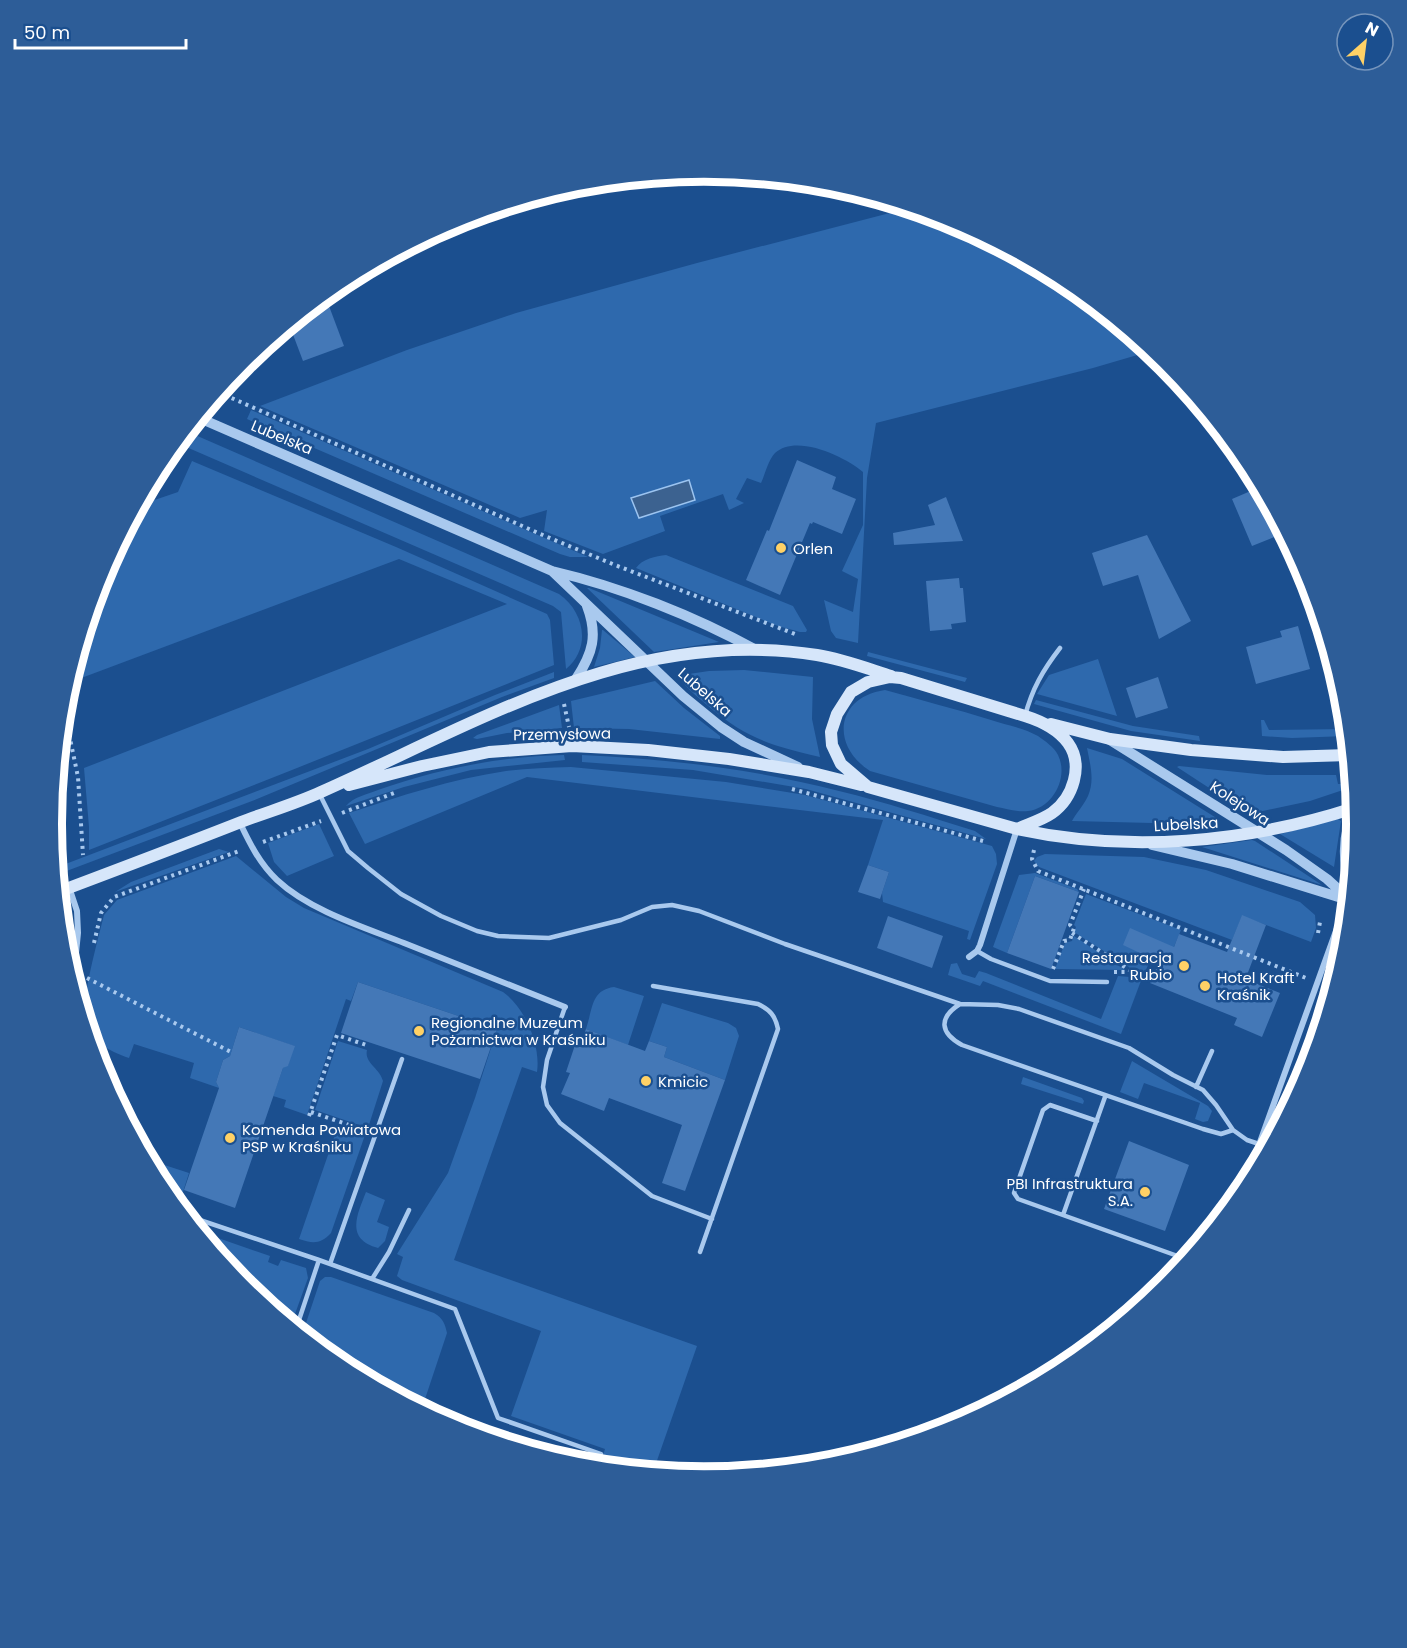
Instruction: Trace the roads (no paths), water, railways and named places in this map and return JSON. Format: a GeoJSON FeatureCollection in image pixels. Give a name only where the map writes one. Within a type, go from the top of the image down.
{"type":"FeatureCollection","features":[{"type":"Feature","properties":{"kind":"main road","name":"Przemysłowa"},"geometry":{"type":"LineString","coordinates":[[65,889],[319,793],[487,714],[576,679],[648,661],[702,651],[756,650]]}},
{"type":"Feature","properties":{"kind":"main road","name":"Lubelska"},"geometry":{"type":"LineString","coordinates":[[756,650],[797,652],[832,658],[1044,722]]}},
{"type":"Feature","properties":{"kind":"main road"},"geometry":{"type":"LineString","coordinates":[[868,787],[849,773],[834,754],[832,745],[834,723],[843,702],[859,686],[879,678],[901,678]]}},
{"type":"Feature","properties":{"kind":"main road"},"geometry":{"type":"LineString","coordinates":[[1044,722],[1110,740],[1191,750],[1306,757],[1341,755]]}},
{"type":"Feature","properties":{"kind":"main road"},"geometry":{"type":"LineString","coordinates":[[1017,829],[1052,813],[1068,796],[1074,779],[1073,755],[1068,743],[1044,722]]}},
{"type":"Feature","properties":{"kind":"main road","name":"Przemysłowa"},"geometry":{"type":"LineString","coordinates":[[319,793],[465,756],[548,747],[648,750],[809,772]]}},
{"type":"Feature","properties":{"kind":"main road","name":"Lubelska"},"geometry":{"type":"LineString","coordinates":[[809,772],[1017,829],[1084,840],[1134,842],[1203,840],[1258,832],[1345,811]]}},
{"type":"Feature","properties":{"kind":"street","name":"Lubelska"},"geometry":{"type":"LineString","coordinates":[[205,420],[552,571],[594,581],[624,592],[728,634],[756,650]]}},
{"type":"Feature","properties":{"kind":"street","name":"Lubelska"},"geometry":{"type":"LineString","coordinates":[[552,571],[683,696],[721,727],[763,752],[809,772]]}},
{"type":"Feature","properties":{"kind":"street"},"geometry":{"type":"LineString","coordinates":[[576,679],[590,654],[594,630],[586,603]]}},
{"type":"Feature","properties":{"kind":"street","name":"Kolejowa"},"geometry":{"type":"LineString","coordinates":[[1110,740],[1258,832],[1328,879],[1341,893]]}},
{"type":"Feature","properties":{"kind":"street"},"geometry":{"type":"LineString","coordinates":[[240,823],[251,847],[267,869],[295,894],[363,927],[565,1007]]}},
{"type":"Feature","properties":{"kind":"street"},"geometry":{"type":"LineString","coordinates":[[969,957],[977,951],[1017,829]]}},
{"type":"Feature","properties":{"kind":"street","name":"Kolejowa"},"geometry":{"type":"LineString","coordinates":[[1134,842],[1166,847],[1232,864],[1341,898]]}},
{"type":"Feature","properties":{"kind":"street"},"geometry":{"type":"LineString","coordinates":[[66,894],[77,911],[76,957]]}},
{"type":"Feature","properties":{"kind":"street"},"geometry":{"type":"LineString","coordinates":[[1259,1144],[1336,930]]}},
{"type":"Feature","properties":{"kind":"lane"},"geometry":{"type":"LineString","coordinates":[[1025,716],[1043,670],[1060,648]]}},
{"type":"Feature","properties":{"kind":"lane"},"geometry":{"type":"LineString","coordinates":[[319,793],[348,851],[401,894],[441,916],[477,931],[498,936],[549,938],[621,920],[652,907],[672,905],[699,911],[785,944],[960,1004],[998,1005],[1019,1009],[1129,1048],[1203,1090],[1233,1130],[1247,1140],[1259,1144]]}},
{"type":"Feature","properties":{"kind":"lane"},"geometry":{"type":"LineString","coordinates":[[977,951],[991,959],[1050,981],[1107,982]]}},
{"type":"Feature","properties":{"kind":"lane"},"geometry":{"type":"LineString","coordinates":[[653,986],[758,1004],[769,1009],[776,1018],[778,1029],[700,1252]]}},
{"type":"Feature","properties":{"kind":"lane"},"geometry":{"type":"LineString","coordinates":[[960,1004],[949,1011],[944,1022],[945,1032],[950,1039],[962,1045],[1105,1097],[1203,1129],[1221,1134],[1233,1130]]}},
{"type":"Feature","properties":{"kind":"lane"},"geometry":{"type":"LineString","coordinates":[[565,1007],[547,1060],[543,1087],[547,1105],[560,1123],[652,1196],[712,1219]]}},
{"type":"Feature","properties":{"kind":"lane"},"geometry":{"type":"LineString","coordinates":[[1196,1087],[1212,1051]]}},
{"type":"Feature","properties":{"kind":"lane"},"geometry":{"type":"LineString","coordinates":[[330,1264],[402,1059]]}},
{"type":"Feature","properties":{"kind":"lane"},"geometry":{"type":"LineString","coordinates":[[1063,1215],[1105,1097]]}},
{"type":"Feature","properties":{"kind":"lane"},"geometry":{"type":"LineString","coordinates":[[1097,1121],[1050,1105],[1043,1110],[1014,1193],[1018,1199],[1178,1256]]}},
{"type":"Feature","properties":{"kind":"lane"},"geometry":{"type":"LineString","coordinates":[[372,1280],[389,1252],[409,1210]]}},
{"type":"Feature","properties":{"kind":"lane"},"geometry":{"type":"LineString","coordinates":[[198,1219],[455,1309],[498,1418],[602,1454]]}},
{"type":"Feature","properties":{"kind":"lane"},"geometry":{"type":"LineString","coordinates":[[298,1322],[319,1260]]}},
{"type":"Feature","properties":{"kind":"place","name":"Orlen"},"geometry":{"type":"Point","coordinates":[781,548]}},
{"type":"Feature","properties":{"kind":"place","name":"Restauracja Rubio"},"geometry":{"type":"Point","coordinates":[1184,966]}},
{"type":"Feature","properties":{"kind":"place","name":"Hotel Kraft Kraśnik"},"geometry":{"type":"Point","coordinates":[1205,986]}},
{"type":"Feature","properties":{"kind":"place","name":"Regionalne Muzeum Pożarnictwa w Kraśniku"},"geometry":{"type":"Point","coordinates":[419,1031]}},
{"type":"Feature","properties":{"kind":"place","name":"Kmicic"},"geometry":{"type":"Point","coordinates":[646,1081]}},
{"type":"Feature","properties":{"kind":"place","name":"Komenda Powiatowa PSP w Kraśniku"},"geometry":{"type":"Point","coordinates":[230,1138]}},
{"type":"Feature","properties":{"kind":"place","name":"PBI Infrastruktura S.A."},"geometry":{"type":"Point","coordinates":[1145,1192]}}]}
